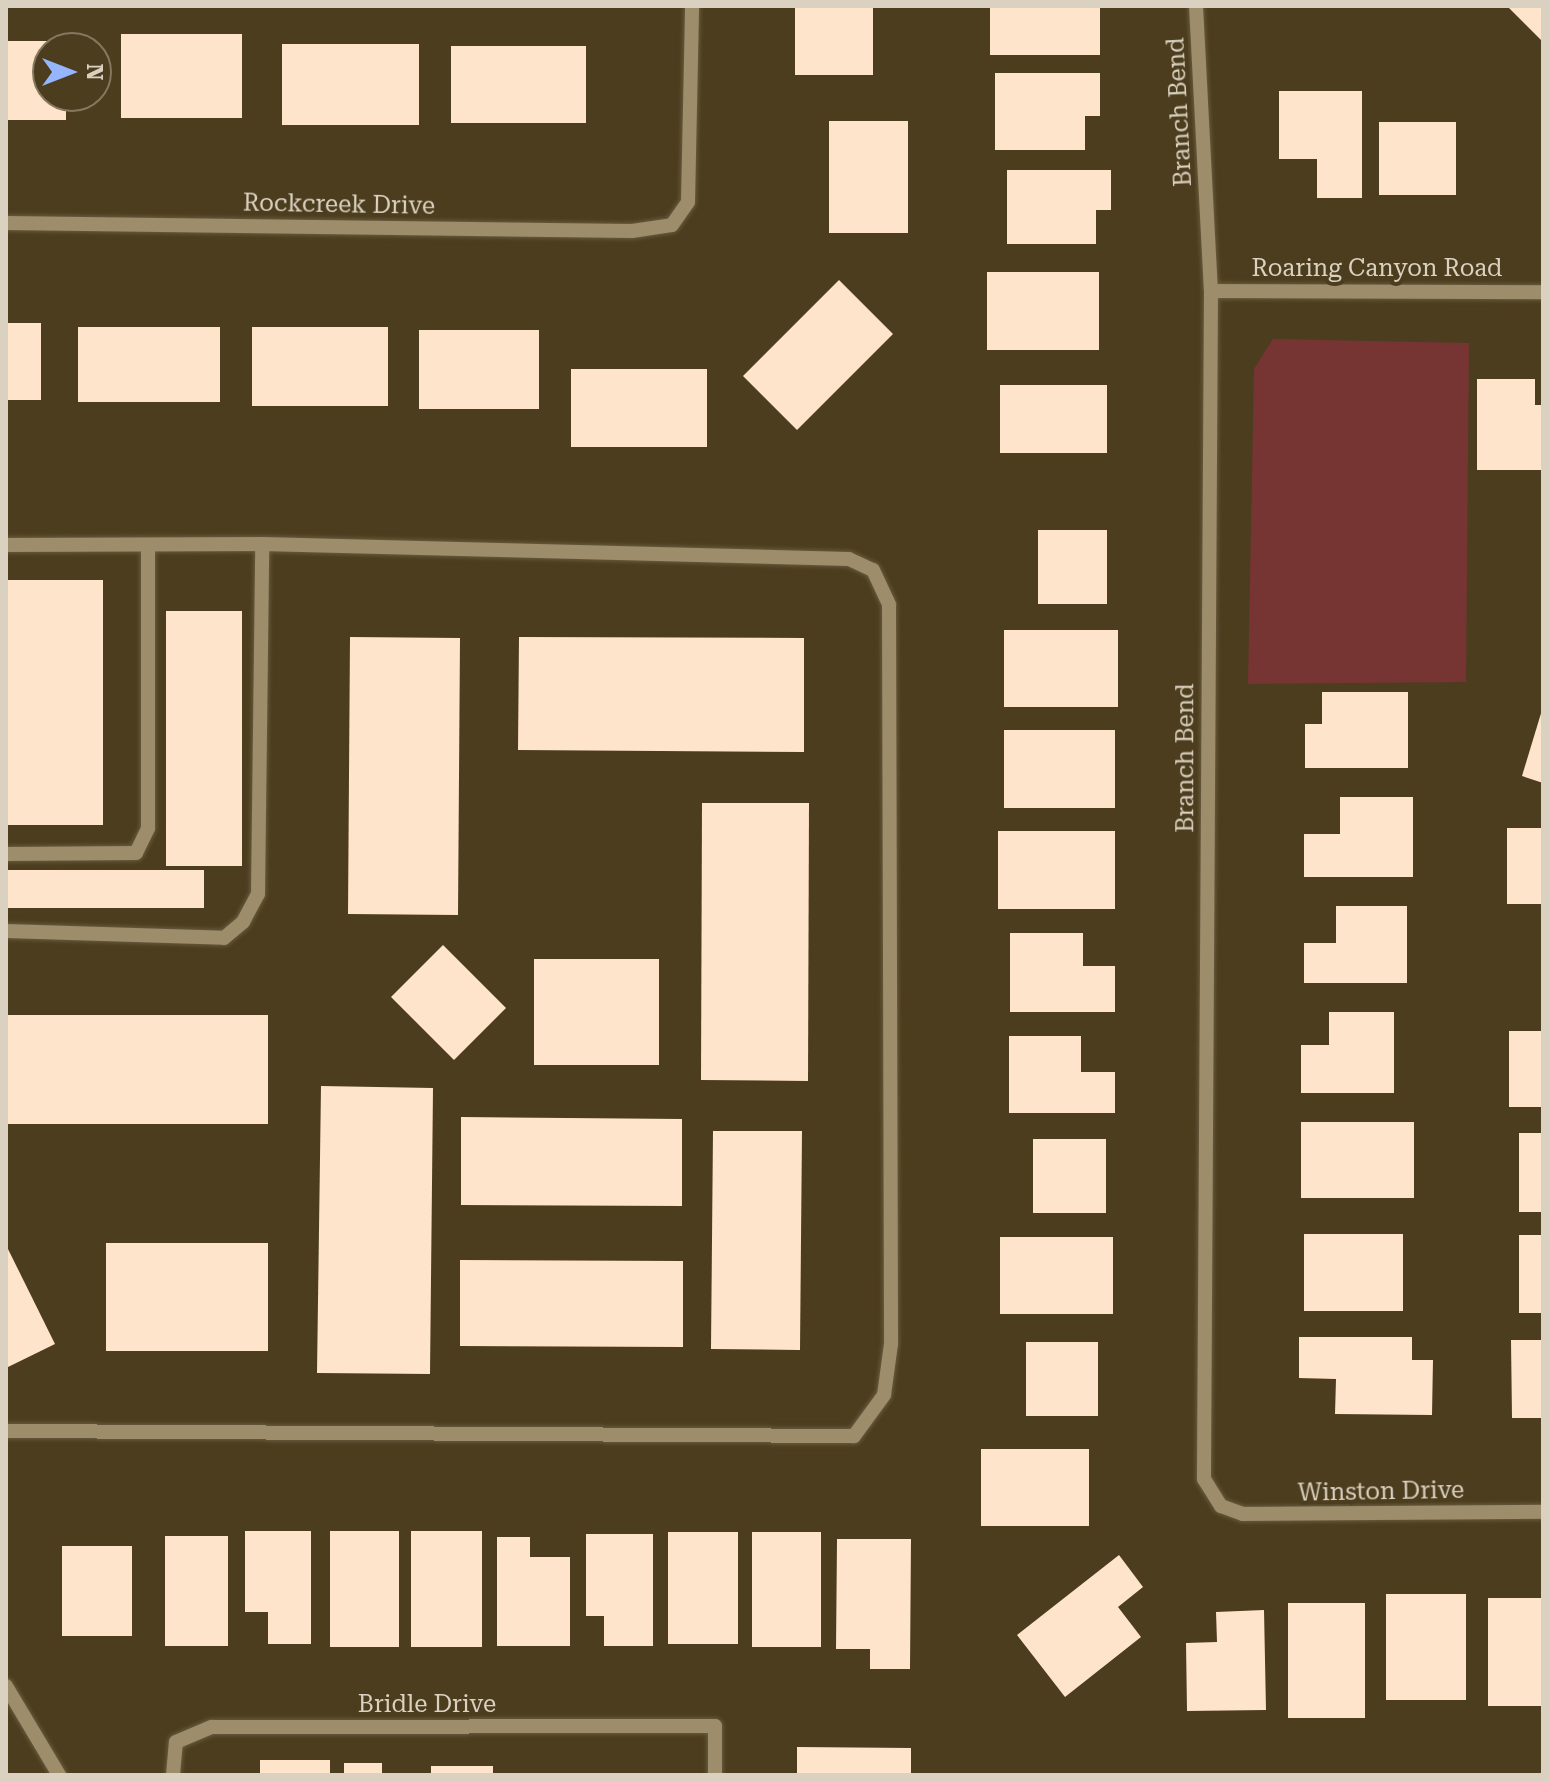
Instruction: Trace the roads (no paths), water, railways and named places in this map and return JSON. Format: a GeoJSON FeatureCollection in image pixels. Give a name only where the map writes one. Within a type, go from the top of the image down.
{"type":"FeatureCollection","features":[{"type":"Feature","properties":{"kind":"street","name":"Rockcreek Drive"},"geometry":{"type":"LineString","coordinates":[[6,223],[632,231],[672,225],[688,202],[692,6]]}},
{"type":"Feature","properties":{"kind":"street","name":"Branch Bend"},"geometry":{"type":"LineString","coordinates":[[1196,6],[1211,291],[1204,1479],[1221,1506]]}},
{"type":"Feature","properties":{"kind":"street","name":"Roaring Canyon Road"},"geometry":{"type":"LineString","coordinates":[[1211,291],[1543,292]]}},
{"type":"Feature","properties":{"kind":"street"},"geometry":{"type":"LineString","coordinates":[[6,931],[224,938],[243,922],[258,894],[262,544]]}},
{"type":"Feature","properties":{"kind":"street"},"geometry":{"type":"LineString","coordinates":[[6,545],[262,544],[849,559],[873,570],[889,605],[891,1344],[884,1395],[854,1436],[6,1431]]}},
{"type":"Feature","properties":{"kind":"street"},"geometry":{"type":"LineString","coordinates":[[6,854],[136,853],[148,828],[148,545]]}},
{"type":"Feature","properties":{"kind":"street","name":"Winston Drive"},"geometry":{"type":"LineString","coordinates":[[1221,1506],[1243,1514],[1543,1512]]}},
{"type":"Feature","properties":{"kind":"street"},"geometry":{"type":"LineString","coordinates":[[6,1686],[59,1775]]}},
{"type":"Feature","properties":{"kind":"street","name":"Bridle Drive"},"geometry":{"type":"LineString","coordinates":[[173,1775],[176,1742],[212,1727],[715,1726],[715,1775]]}}]}
